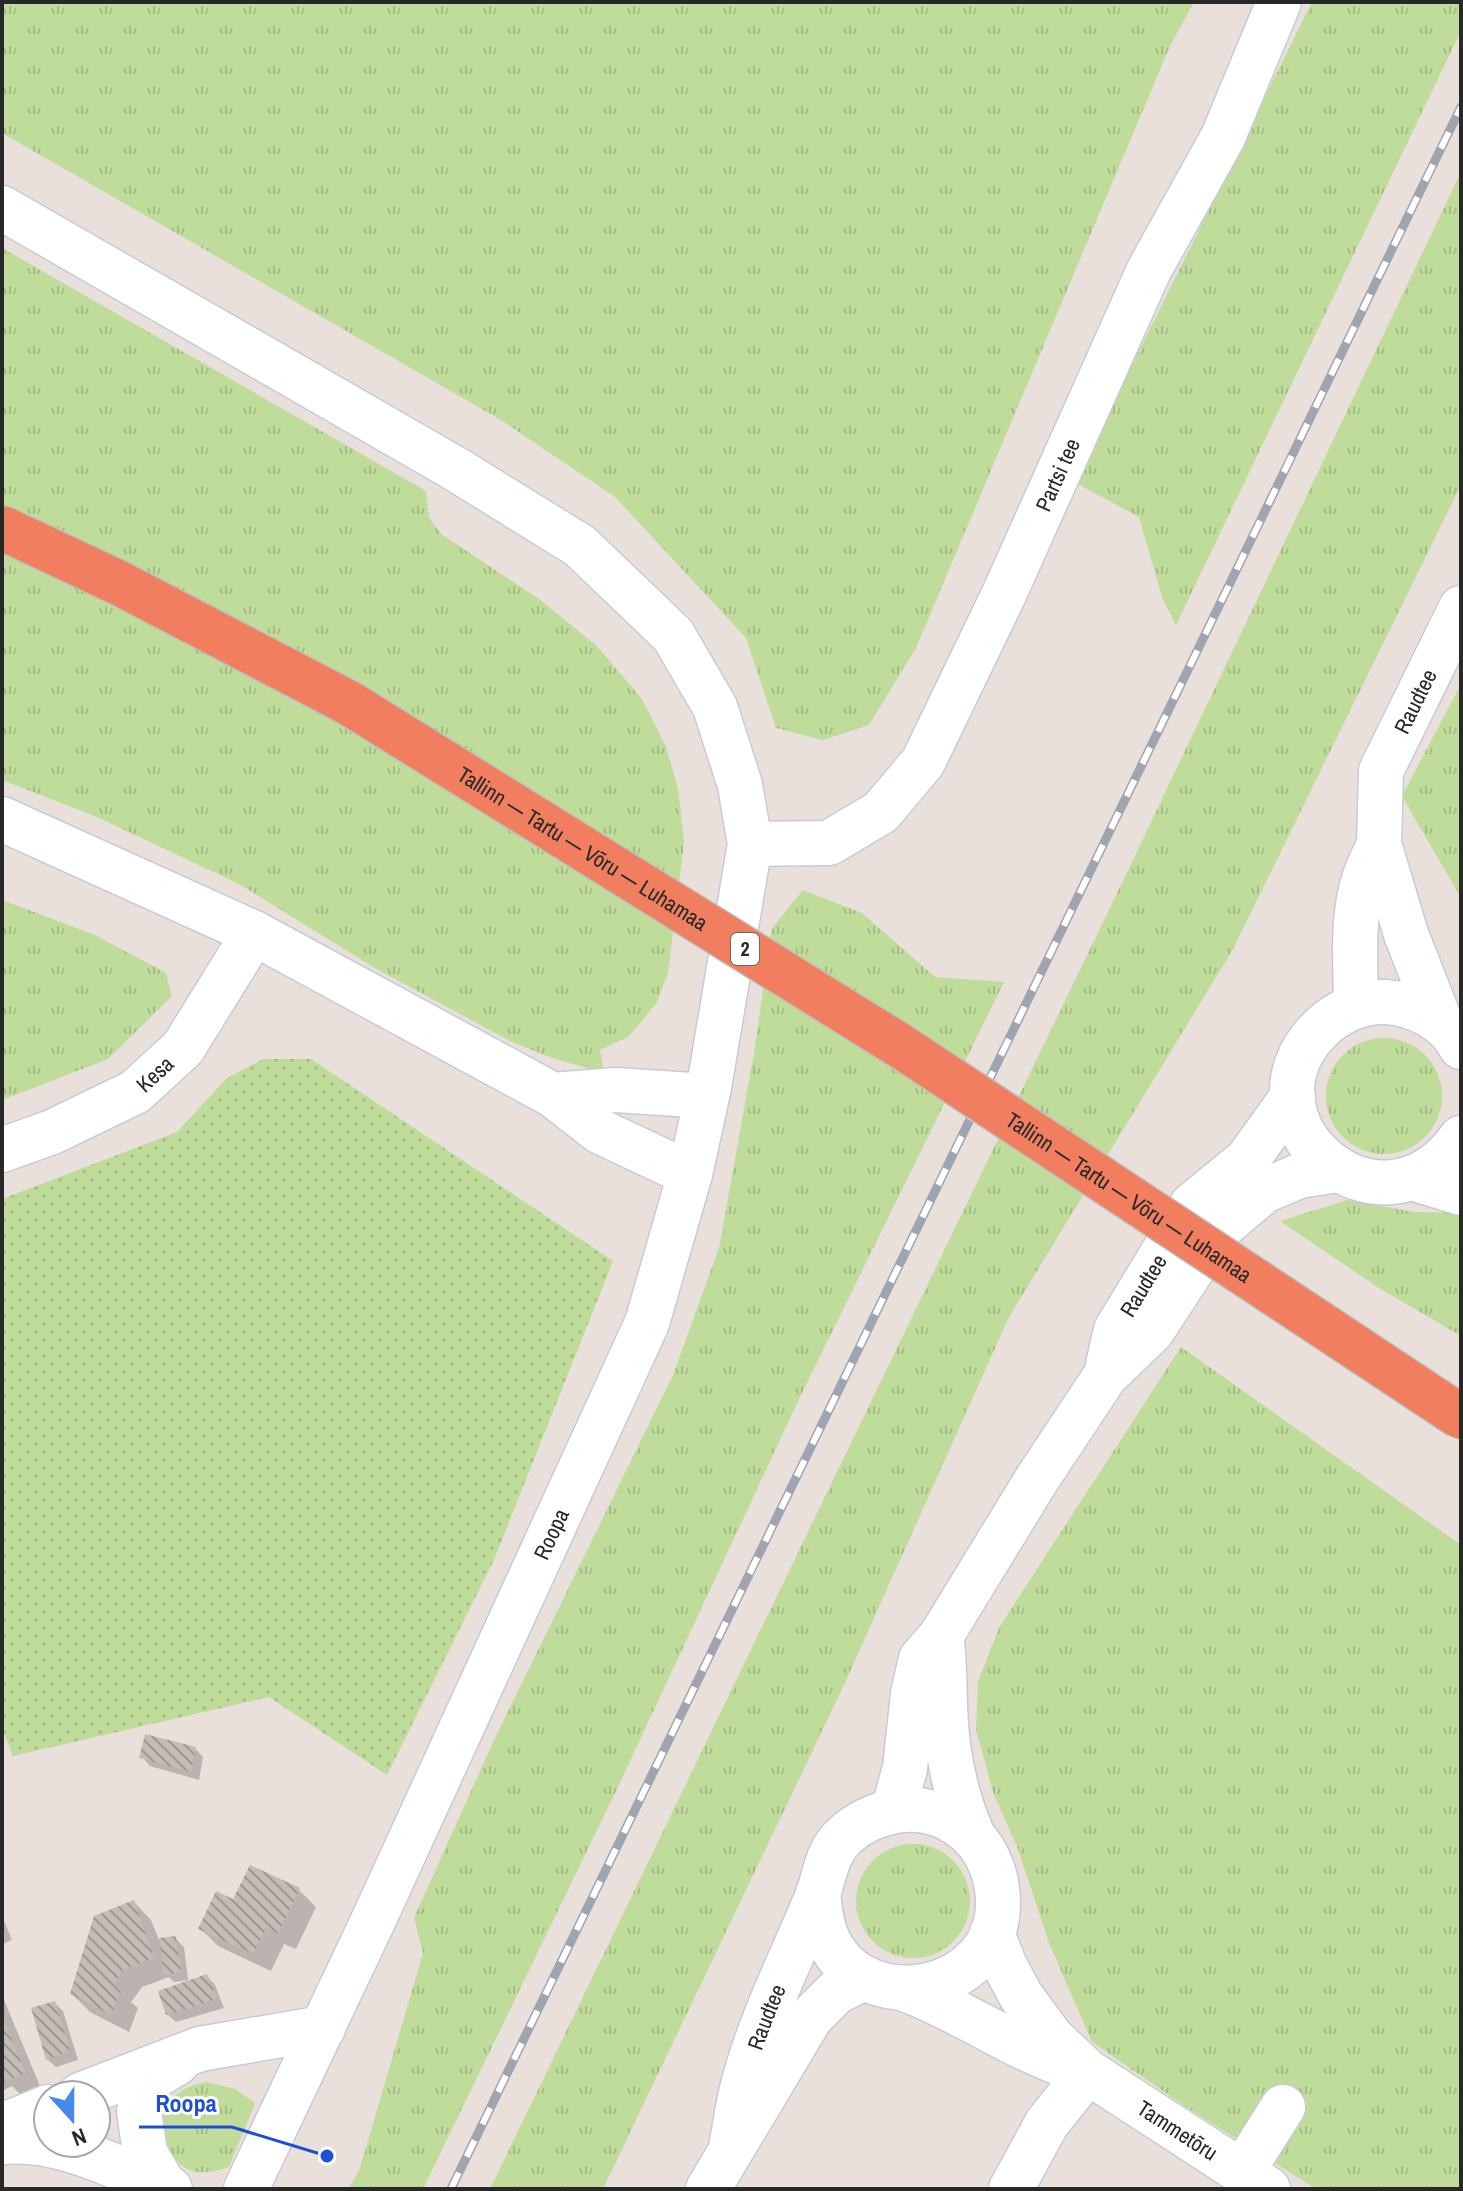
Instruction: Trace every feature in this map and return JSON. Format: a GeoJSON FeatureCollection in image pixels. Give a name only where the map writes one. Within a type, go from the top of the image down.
{"type":"FeatureCollection","features":[{"type":"Feature","properties":{"kind":"highway","name":"Tallinn — Tartu — Võru — Luhamaa"},"geometry":{"type":"LineString","coordinates":[[2,528],[119,583],[349,703],[902,1047],[1461,1417]]}},
{"type":"Feature","properties":{"kind":"street","name":"Partsi tee"},"geometry":{"type":"LineString","coordinates":[[750,844],[829,843],[881,812],[923,762],[1005,592],[1149,270],[1223,137],[1279,2]]}},
{"type":"Feature","properties":{"kind":"street","name":"Roopa"},"geometry":{"type":"LineString","coordinates":[[2,208],[454,468],[580,546],[673,635],[715,707],[740,785],[750,844],[707,1096],[690,1174],[647,1323],[246,2189]]}},
{"type":"Feature","properties":{"kind":"street","name":"Raudtee"},"geometry":{"type":"LineString","coordinates":[[1450,1034],[1406,934],[1379,844],[1381,771],[1461,608]]}},
{"type":"Feature","properties":{"kind":"street"},"geometry":{"type":"LineString","coordinates":[[2,819],[254,933],[553,1095],[599,1131],[690,1174]]}},
{"type":"Feature","properties":{"kind":"street","name":"Raudtee"},"geometry":{"type":"LineString","coordinates":[[1356,1006],[1358,910],[1364,881],[1379,844]]}},
{"type":"Feature","properties":{"kind":"street","name":"Kesa"},"geometry":{"type":"LineString","coordinates":[[2,1150],[52,1132],[135,1092],[183,1048],[254,933]]}},
{"type":"Feature","properties":{"kind":"street","name":"Raudtee"},"geometry":{"type":"LineString","coordinates":[[1450,1034],[1414,1007],[1385,1002],[1356,1006],[1329,1019],[1308,1040],[1296,1068],[1293,1096],[1299,1126],[1315,1152],[1338,1170],[1361,1180],[1387,1183],[1412,1178],[1433,1168],[1461,1138]]}},
{"type":"Feature","properties":{"kind":"street"},"geometry":{"type":"LineString","coordinates":[[553,1095],[616,1090],[707,1096]]}},
{"type":"Feature","properties":{"kind":"street","name":"Raudtee"},"geometry":{"type":"LineString","coordinates":[[1106,1375],[1116,1330],[1192,1205],[1247,1160],[1293,1096]]}},
{"type":"Feature","properties":{"kind":"street","name":"Raudtee"},"geometry":{"type":"LineString","coordinates":[[893,1811],[903,1778],[913,1694],[921,1659],[941,1636],[1037,1479],[1106,1375],[1152,1331],[1218,1230],[1264,1191],[1299,1176],[1338,1170]]}},
{"type":"Feature","properties":{"kind":"street"},"geometry":{"type":"LineString","coordinates":[[1412,1178],[1461,1193]]}},
{"type":"Feature","properties":{"kind":"street","name":"Raudtee"},"geometry":{"type":"LineString","coordinates":[[818,1893],[820,1919],[829,1943],[845,1963],[865,1978],[885,1986],[907,1990],[934,1986],[958,1974],[978,1956],[992,1933],[998,1907],[997,1881],[960,1804],[950,1756],[941,1636]]}},
{"type":"Feature","properties":{"kind":"street","name":"Raudtee"},"geometry":{"type":"LineString","coordinates":[[731,2148],[742,2089],[759,2035],[818,1893],[825,1864],[841,1839],[865,1821],[893,1811],[922,1810],[949,1819],[973,1836]]}},
{"type":"Feature","properties":{"kind":"street","name":"Tammetõru"},"geometry":{"type":"LineString","coordinates":[[992,1933],[1021,1996],[1051,2037],[1088,2072],[1255,2180]]}},
{"type":"Feature","properties":{"kind":"street","name":"Raudtee"},"geometry":{"type":"LineString","coordinates":[[708,2189],[811,2017],[836,1992],[865,1978]]}},
{"type":"Feature","properties":{"kind":"street","name":"Tammetõru"},"geometry":{"type":"LineString","coordinates":[[907,1990],[937,2001],[1029,2052],[1088,2072]]}},
{"type":"Feature","properties":{"kind":"street"},"geometry":{"type":"LineString","coordinates":[[112,2083],[200,2049],[323,2028]]}},
{"type":"Feature","properties":{"kind":"street"},"geometry":{"type":"LineString","coordinates":[[168,2188],[145,2153],[139,2111],[147,2081],[200,2049]]}},
{"type":"Feature","properties":{"kind":"street"},"geometry":{"type":"LineString","coordinates":[[1011,2189],[1047,2123],[1088,2072]]}},
{"type":"Feature","properties":{"kind":"street"},"geometry":{"type":"LineString","coordinates":[[1255,2180],[1283,2107]]}},
{"type":"Feature","properties":{"kind":"street"},"geometry":{"type":"LineString","coordinates":[[2,2126],[32,2114]]}},
{"type":"Feature","properties":{"kind":"street"},"geometry":{"type":"LineString","coordinates":[[2,2142],[26,2140],[82,2152],[168,2188]]}},
{"type":"Feature","properties":{"kind":"green space"},"geometry":{"type":"Polygon","coordinates":[[[2,2],[1194,2],[1170,46],[916,648],[869,725],[823,740],[776,728],[746,638],[615,497],[501,420],[2,133],[2,2]]]}},
{"type":"Feature","properties":{"kind":"green space"},"geometry":{"type":"Polygon","coordinates":[[[1312,2],[1461,2],[1461,31],[1176,625],[1162,597],[1139,517],[1074,482],[1312,2]]]}},
{"type":"Feature","properties":{"kind":"green space"},"geometry":{"type":"Polygon","coordinates":[[[1461,172],[1461,485],[1232,951],[1009,1317],[844,1685],[603,2189],[490,2189],[1121,885],[1461,172]]]}},
{"type":"Feature","properties":{"kind":"green space"},"geometry":{"type":"Polygon","coordinates":[[[2,248],[426,491],[429,518],[441,534],[539,599],[597,646],[642,699],[666,747],[678,788],[684,842],[668,974],[656,1004],[628,1037],[600,1050],[604,1073],[512,1042],[373,967],[239,884],[97,817],[2,780],[2,248]]]}},
{"type":"Feature","properties":{"kind":"green space"},"geometry":{"type":"Polygon","coordinates":[[[1461,684],[1461,898],[1402,796],[1461,684]]]}},
{"type":"Feature","properties":{"kind":"green space"},"geometry":{"type":"Polygon","coordinates":[[[803,890],[862,913],[935,977],[1004,982],[802,1393],[616,1791],[423,2189],[348,2189],[359,2171],[423,1953],[414,1918],[494,1740],[673,1375],[719,1248],[754,1053],[772,928],[803,890]]]}},
{"type":"Feature","properties":{"kind":"green space"},"geometry":{"type":"Polygon","coordinates":[[[2,900],[95,935],[166,973],[172,996],[108,1059],[2,1100],[2,900]]]}},
{"type":"Feature","properties":{"kind":"green space"},"geometry":{"type":"Polygon","coordinates":[[[1384,1038],[1406,1042],[1425,1055],[1438,1074],[1442,1096],[1438,1118],[1425,1137],[1406,1150],[1384,1154],[1362,1150],[1343,1137],[1330,1118],[1326,1096],[1330,1074],[1343,1055],[1362,1042],[1384,1038]]]}},
{"type":"Feature","properties":{"kind":"green space"},"geometry":{"type":"Polygon","coordinates":[[[263,1059],[311,1059],[613,1261],[494,1560],[387,1775],[269,1697],[13,1756],[2,1728],[2,1199],[177,1132],[227,1078],[263,1059]]]}},
{"type":"Feature","properties":{"kind":"green space"},"geometry":{"type":"Polygon","coordinates":[[[1348,1200],[1414,1212],[1461,1213],[1461,1336],[1379,1288],[1280,1221],[1348,1200]]]}},
{"type":"Feature","properties":{"kind":"green space"},"geometry":{"type":"Polygon","coordinates":[[[1181,1347],[1461,1545],[1461,2189],[1316,2189],[1189,2109],[1092,2042],[1049,1943],[1018,1849],[993,1792],[976,1730],[978,1681],[1000,1626],[1181,1347]]]}},
{"type":"Feature","properties":{"kind":"green space"},"geometry":{"type":"Polygon","coordinates":[[[913,1844],[935,1849],[953,1861],[965,1879],[970,1901],[965,1923],[953,1941],[935,1953],[913,1958],[891,1953],[873,1941],[861,1923],[856,1901],[861,1879],[873,1861],[891,1849],[913,1844]]]}},
{"type":"Feature","properties":{"kind":"green space"},"geometry":{"type":"Polygon","coordinates":[[[207,2082],[235,2089],[255,2103],[229,2167],[198,2172],[187,2169],[172,2154],[159,2114],[180,2092],[207,2082]]]}},
{"type":"Feature","properties":{"kind":"building"},"geometry":{"type":"Polygon","coordinates":[[[145,1734],[196,1747],[191,1772],[139,1758],[145,1734]]]}},
{"type":"Feature","properties":{"kind":"building"},"geometry":{"type":"Polygon","coordinates":[[[250,1865],[300,1888],[278,1933],[266,1928],[253,1954],[198,1929],[216,1891],[233,1899],[250,1865]]]}},
{"type":"Feature","properties":{"kind":"building"},"geometry":{"type":"Polygon","coordinates":[[[134,1900],[154,1958],[124,1969],[113,1985],[122,1989],[111,2015],[70,1994],[94,1916],[134,1900]]]}},
{"type":"Feature","properties":{"kind":"building"},"geometry":{"type":"Polygon","coordinates":[[[176,1936],[181,1972],[164,1974],[159,1938],[176,1936]]]}},
{"type":"Feature","properties":{"kind":"building"},"geometry":{"type":"Polygon","coordinates":[[[207,1974],[217,1999],[166,2015],[158,1991],[207,1974]]]}},
{"type":"Feature","properties":{"kind":"building"},"geometry":{"type":"Polygon","coordinates":[[[55,2001],[70,2051],[46,2060],[31,2008],[55,2001]]]}},
{"type":"Feature","properties":{"kind":"building"},"geometry":{"type":"Polygon","coordinates":[[[2,2017],[26,2073],[5,2081],[2,2074],[2,2017]]]}},
{"type":"Feature","properties":{"kind":"railway"},"geometry":{"type":"LineString","coordinates":[[451,2189],[1461,107]]}},
{"type":"Feature","properties":{"kind":"place","name":"Roopa"},"geometry":{"type":"Point","coordinates":[327,2156]}}]}
